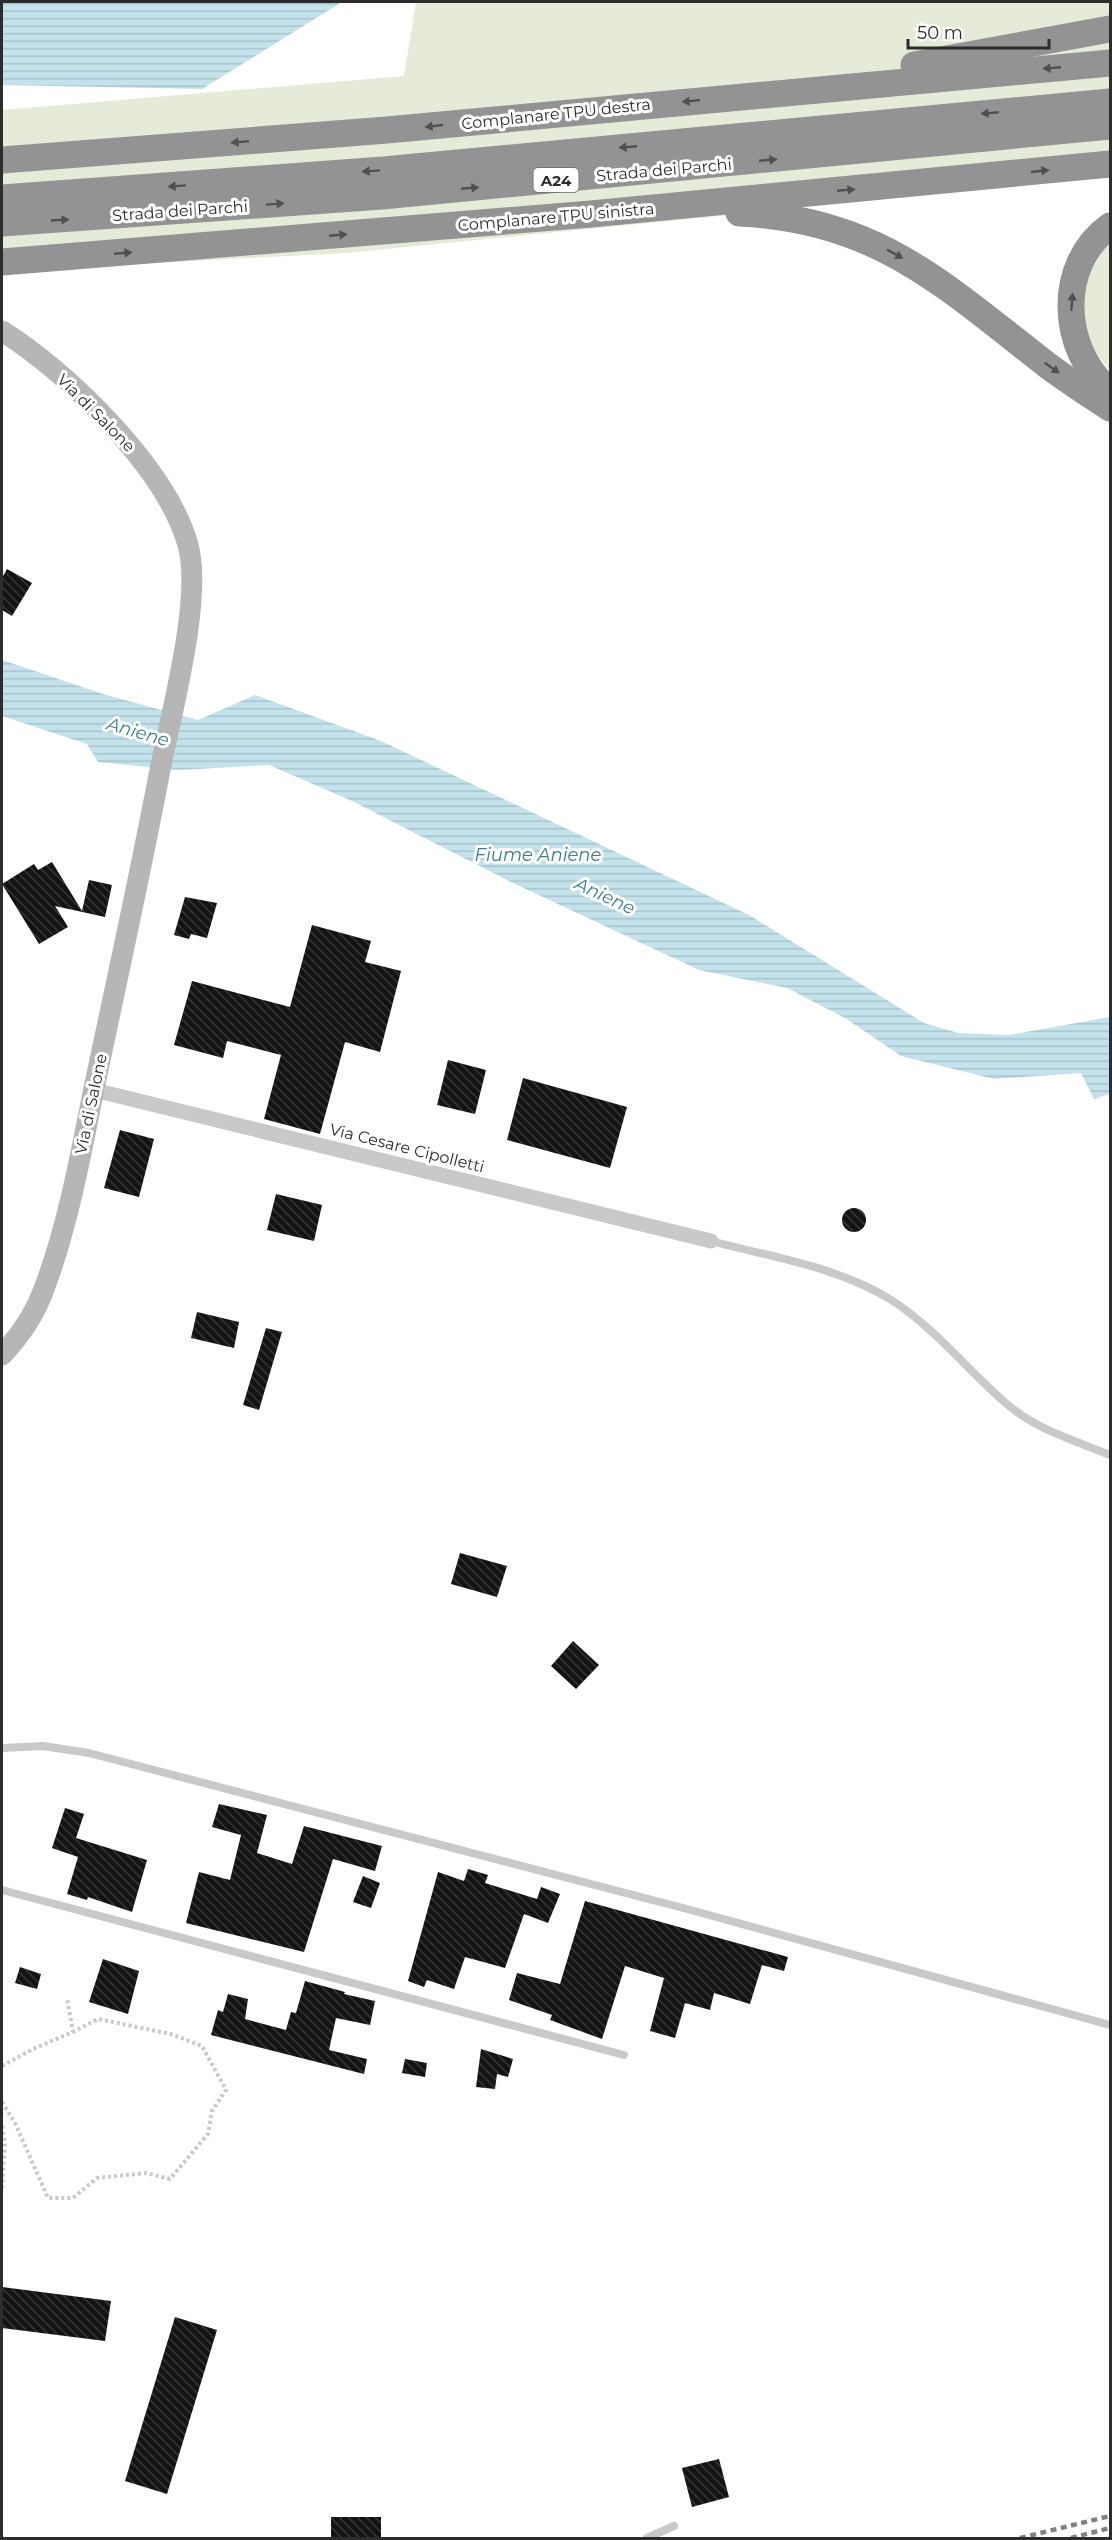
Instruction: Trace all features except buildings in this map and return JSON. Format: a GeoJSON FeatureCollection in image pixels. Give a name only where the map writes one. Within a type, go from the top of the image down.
{"type":"FeatureCollection","features":[{"type":"Feature","properties":{"kind":"highway"},"geometry":{"type":"LineString","coordinates":[[737,96],[1110,29]]}},
{"type":"Feature","properties":{"kind":"highway","name":"Complanare TPU destra"},"geometry":{"type":"LineString","coordinates":[[2,159],[387,130],[1110,63]]}},
{"type":"Feature","properties":{"kind":"highway","name":"Strada dei Parchi"},"geometry":{"type":"LineString","coordinates":[[2,198],[383,170],[1110,102]]}},
{"type":"Feature","properties":{"kind":"highway","name":"Strada dei Parchi"},"geometry":{"type":"LineString","coordinates":[[2,223],[382,196],[1110,126]]}},
{"type":"Feature","properties":{"kind":"highway","name":"Complanare TPU sinistra"},"geometry":{"type":"LineString","coordinates":[[2,262],[591,214],[1110,164]]}},
{"type":"Feature","properties":{"kind":"highway"},"geometry":{"type":"LineString","coordinates":[[591,214],[767,214],[844,231],[924,270],[1049,366],[1110,408]]}},
{"type":"Feature","properties":{"kind":"highway"},"geometry":{"type":"LineString","coordinates":[[1110,226],[1092,244],[1074,277],[1071,321],[1078,344],[1088,364],[1110,391]]}},
{"type":"Feature","properties":{"kind":"street","name":"Via di Salone"},"geometry":{"type":"LineString","coordinates":[[2,331],[43,360],[119,433],[157,479],[180,525],[188,548],[192,579],[183,652],[68,1210],[44,1290],[24,1327],[2,1355]]}},
{"type":"Feature","properties":{"kind":"street","name":"Via Cesare Cipolletti"},"geometry":{"type":"LineString","coordinates":[[94,1090],[711,1241]]}},
{"type":"Feature","properties":{"kind":"lane"},"geometry":{"type":"LineString","coordinates":[[711,1241],[840,1276],[892,1300],[927,1326],[1009,1406],[1025,1418],[1110,1455]]}},
{"type":"Feature","properties":{"kind":"lane"},"geometry":{"type":"LineString","coordinates":[[2,1748],[58,1747],[89,1753],[687,1909],[1110,2025]]}},
{"type":"Feature","properties":{"kind":"lane"},"geometry":{"type":"LineString","coordinates":[[2,1890],[624,2055]]}},
{"type":"Feature","properties":{"kind":"lane"},"geometry":{"type":"LineString","coordinates":[[648,2538],[674,2526]]}},
{"type":"Feature","properties":{"kind":"path"},"geometry":{"type":"LineString","coordinates":[[67,1998],[73,2032]]}},
{"type":"Feature","properties":{"kind":"path"},"geometry":{"type":"LineString","coordinates":[[2,2066],[98,2019],[171,2034],[202,2046],[226,2090],[212,2111],[208,2134],[170,2178],[146,2173],[97,2178],[73,2198],[48,2198],[15,2123],[2,2103]]}},
{"type":"Feature","properties":{"kind":"path"},"geometry":{"type":"LineString","coordinates":[[2,2126],[5,2143],[2,2190]]}},
{"type":"Feature","properties":{"kind":"green space"},"geometry":{"type":"Polygon","coordinates":[[[416,2],[1110,2],[1110,177],[346,253],[2,271],[2,110],[404,76],[416,2]]]}},
{"type":"Feature","properties":{"kind":"green space"},"geometry":{"type":"Polygon","coordinates":[[[1110,239],[1110,370],[1101,360],[1089,338],[1082,301],[1089,270],[1110,239]]]}},
{"type":"Feature","properties":{"kind":"water"},"geometry":{"type":"Polygon","coordinates":[[[2,2],[342,2],[202,89],[2,85],[2,2]]]}},
{"type":"Feature","properties":{"kind":"water","name":"Fiume Aniene"},"geometry":{"type":"Polygon","coordinates":[[[2,660],[103,694],[198,720],[255,695],[381,741],[749,915],[924,1023],[958,1033],[1009,1035],[1110,1017],[1110,1094],[1094,1099],[1081,1073],[994,1079],[901,1056],[845,1018],[787,988],[699,970],[513,883],[352,801],[269,765],[178,770],[98,762],[87,744],[2,716],[2,660]]]}},
{"type":"Feature","properties":{"kind":"railway"},"geometry":{"type":"LineString","coordinates":[[1020,2538],[1110,2516]]}},
{"type":"Feature","properties":{"kind":"railway"},"geometry":{"type":"LineString","coordinates":[[1071,2538],[1110,2528]]}},
{"type":"Feature","properties":{"kind":"water label","name":"Aniene"},"geometry":{"type":"Point","coordinates":[138,732]}},
{"type":"Feature","properties":{"kind":"water label","name":"Aniene"},"geometry":{"type":"Point","coordinates":[605,896]}}]}
